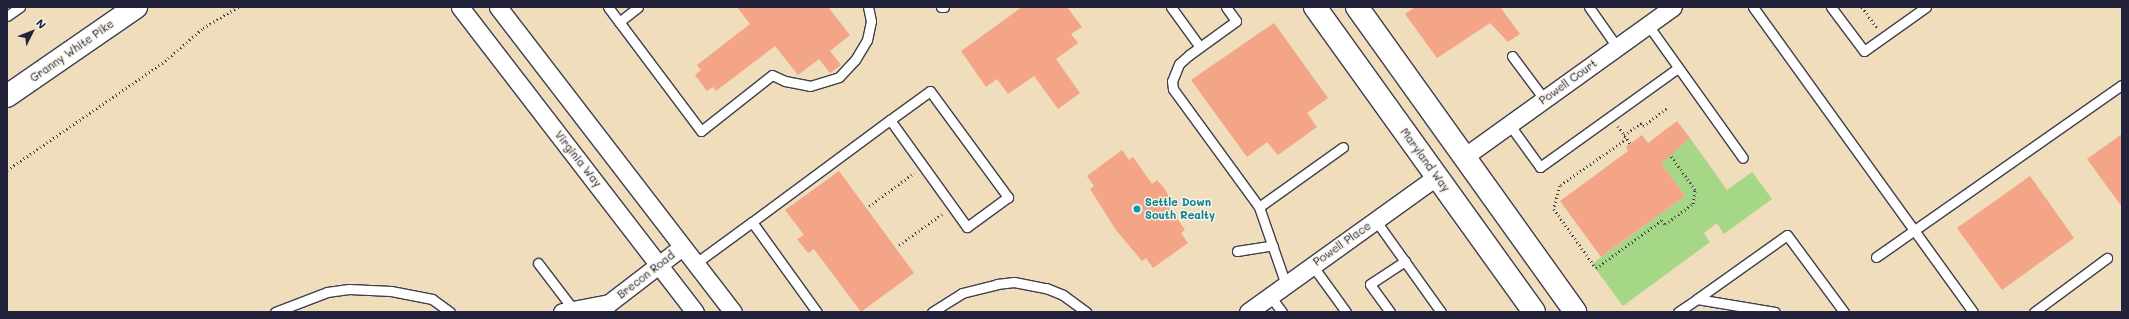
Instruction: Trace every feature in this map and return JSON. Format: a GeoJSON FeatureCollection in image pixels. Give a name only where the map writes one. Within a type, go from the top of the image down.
{"type":"FeatureCollection","features":[{"type":"Feature","properties":{"kind":"main road","name":"Granny White Pike"},"geometry":{"type":"LineString","coordinates":[[7,96],[136,7]]}},
{"type":"Feature","properties":{"kind":"main road","name":"Maryland Way"},"geometry":{"type":"LineString","coordinates":[[1315,7],[1534,312]]}},
{"type":"Feature","properties":{"kind":"main road"},"geometry":{"type":"LineString","coordinates":[[1357,7],[1575,312]]}},
{"type":"Feature","properties":{"kind":"main road"},"geometry":{"type":"LineString","coordinates":[[1437,176],[1464,157]]}},
{"type":"Feature","properties":{"kind":"street","name":"Virginia Way"},"geometry":{"type":"LineString","coordinates":[[460,7],[695,312]]}},
{"type":"Feature","properties":{"kind":"street"},"geometry":{"type":"LineString","coordinates":[[498,7],[733,312]]}},
{"type":"Feature","properties":{"kind":"street","name":"Powell Court"},"geometry":{"type":"LineString","coordinates":[[1464,157],[1673,7]]}},
{"type":"Feature","properties":{"kind":"street","name":"Powell Place"},"geometry":{"type":"LineString","coordinates":[[1248,312],[1437,176]]}},
{"type":"Feature","properties":{"kind":"street","name":"Brecon Road"},"geometry":{"type":"LineString","coordinates":[[575,310],[609,303],[682,247]]}},
{"type":"Feature","properties":{"kind":"lane"},"geometry":{"type":"LineString","coordinates":[[7,16],[20,7]]}},
{"type":"Feature","properties":{"kind":"lane"},"geometry":{"type":"LineString","coordinates":[[608,7],[702,131],[772,74],[785,82],[810,86],[839,77],[855,60],[867,40],[871,21],[868,7]]}},
{"type":"Feature","properties":{"kind":"lane"},"geometry":{"type":"LineString","coordinates":[[619,22],[638,7]]}},
{"type":"Feature","properties":{"kind":"lane"},"geometry":{"type":"LineString","coordinates":[[1171,7],[1200,47]]}},
{"type":"Feature","properties":{"kind":"lane"},"geometry":{"type":"LineString","coordinates":[[1226,7],[1236,21],[1179,64],[1173,77],[1173,89],[1259,207],[1286,285]]}},
{"type":"Feature","properties":{"kind":"lane"},"geometry":{"type":"LineString","coordinates":[[1753,7],[1973,312]]}},
{"type":"Feature","properties":{"kind":"lane"},"geometry":{"type":"LineString","coordinates":[[1831,7],[1864,51],[1926,7]]}},
{"type":"Feature","properties":{"kind":"lane"},"geometry":{"type":"LineString","coordinates":[[1590,8],[1617,47]]}},
{"type":"Feature","properties":{"kind":"lane"},"geometry":{"type":"LineString","coordinates":[[1648,25],[1743,158]]}},
{"type":"Feature","properties":{"kind":"lane"},"geometry":{"type":"LineString","coordinates":[[1512,56],[1544,99]]}},
{"type":"Feature","properties":{"kind":"lane"},"geometry":{"type":"LineString","coordinates":[[1509,124],[1540,167],[1678,68]]}},
{"type":"Feature","properties":{"kind":"lane"},"geometry":{"type":"LineString","coordinates":[[1876,257],[2122,85]]}},
{"type":"Feature","properties":{"kind":"lane"},"geometry":{"type":"LineString","coordinates":[[696,263],[890,120],[930,91],[1008,197],[967,227],[890,120]]}},
{"type":"Feature","properties":{"kind":"lane"},"geometry":{"type":"LineString","coordinates":[[1259,207],[1343,147]]}},
{"type":"Feature","properties":{"kind":"lane"},"geometry":{"type":"LineString","coordinates":[[1376,221],[1441,312]]}},
{"type":"Feature","properties":{"kind":"lane"},"geometry":{"type":"LineString","coordinates":[[752,222],[817,312]]}},
{"type":"Feature","properties":{"kind":"lane"},"geometry":{"type":"LineString","coordinates":[[1678,312],[1787,235],[1844,312]]}},
{"type":"Feature","properties":{"kind":"lane"},"geometry":{"type":"LineString","coordinates":[[1237,251],[1273,246]]}},
{"type":"Feature","properties":{"kind":"lane"},"geometry":{"type":"LineString","coordinates":[[2034,312],[2107,258]]}},
{"type":"Feature","properties":{"kind":"lane"},"geometry":{"type":"LineString","coordinates":[[1390,312],[1370,284],[1404,261]]}},
{"type":"Feature","properties":{"kind":"lane"},"geometry":{"type":"LineString","coordinates":[[538,263],[575,310]]}},
{"type":"Feature","properties":{"kind":"lane"},"geometry":{"type":"LineString","coordinates":[[1312,265],[1346,312]]}},
{"type":"Feature","properties":{"kind":"lane"},"geometry":{"type":"LineString","coordinates":[[932,312],[962,294],[997,284],[1014,282],[1046,288],[1063,294],[1086,312]]}},
{"type":"Feature","properties":{"kind":"lane"},"geometry":{"type":"LineString","coordinates":[[275,312],[327,292],[349,289],[391,291],[432,299],[450,312]]}},
{"type":"Feature","properties":{"kind":"lane"},"geometry":{"type":"LineString","coordinates":[[1270,296],[1282,312]]}},
{"type":"Feature","properties":{"kind":"lane"},"geometry":{"type":"LineString","coordinates":[[1697,299],[1775,312]]}},
{"type":"Feature","properties":{"kind":"path"},"geometry":{"type":"LineString","coordinates":[[7,170],[165,61],[203,28],[238,7]]}},
{"type":"Feature","properties":{"kind":"path"},"geometry":{"type":"LineString","coordinates":[[1862,7],[1884,37]]}},
{"type":"Feature","properties":{"kind":"path"},"geometry":{"type":"LineString","coordinates":[[1624,135],[1641,123],[1642,126],[1667,108]]}},
{"type":"Feature","properties":{"kind":"path"},"geometry":{"type":"LineString","coordinates":[[1611,116],[1630,143]]}},
{"type":"Feature","properties":{"kind":"path"},"geometry":{"type":"LineString","coordinates":[[1627,139],[1560,186],[1554,209],[1596,268],[1662,220],[1665,224],[1693,204],[1695,190],[1669,154]]}},
{"type":"Feature","properties":{"kind":"path"},"geometry":{"type":"LineString","coordinates":[[869,206],[923,166]]}},
{"type":"Feature","properties":{"kind":"path"},"geometry":{"type":"LineString","coordinates":[[899,246],[953,207]]}},
{"type":"Feature","properties":{"kind":"green space"},"geometry":{"type":"Polygon","coordinates":[[[1690,138],[1727,190],[1752,172],[1772,199],[1724,234],[1717,223],[1704,233],[1710,242],[1623,306],[1592,264],[1685,196],[1661,163],[1665,160],[1664,157],[1690,138]]]}},
{"type":"Feature","properties":{"kind":"building"},"geometry":{"type":"Polygon","coordinates":[[[737,7],[828,7],[850,35],[830,51],[841,65],[830,73],[819,59],[798,75],[775,46],[716,91],[713,87],[707,91],[695,75],[701,70],[697,65],[750,24],[737,7]]]}},
{"type":"Feature","properties":{"kind":"building"},"geometry":{"type":"Polygon","coordinates":[[[1022,7],[1067,7],[1082,27],[1071,34],[1078,43],[1056,59],[1080,93],[1058,109],[1034,76],[1008,94],[997,79],[986,87],[961,51],[1022,7]]]}},
{"type":"Feature","properties":{"kind":"building"},"geometry":{"type":"Polygon","coordinates":[[[1415,7],[1500,7],[1520,34],[1508,42],[1490,23],[1437,58],[1405,14],[1415,7]]]}},
{"type":"Feature","properties":{"kind":"building"},"geometry":{"type":"Polygon","coordinates":[[[1274,23],[1328,98],[1307,113],[1317,127],[1278,155],[1267,142],[1247,157],[1191,80],[1274,23]]]}},
{"type":"Feature","properties":{"kind":"building"},"geometry":{"type":"Polygon","coordinates":[[[1677,121],[1690,138],[1661,163],[1685,196],[1601,257],[1560,201],[1628,151],[1626,147],[1642,135],[1648,143],[1677,121]]]}},
{"type":"Feature","properties":{"kind":"building"},"geometry":{"type":"Polygon","coordinates":[[[2122,134],[2122,207],[2087,159],[2122,134]]]}},
{"type":"Feature","properties":{"kind":"building","name":"Settle Down South Realty"},"geometry":{"type":"Polygon","coordinates":[[[1122,150],[1129,160],[1133,157],[1152,184],[1157,180],[1165,189],[1171,201],[1167,204],[1185,230],[1181,233],[1188,243],[1153,268],[1146,258],[1142,261],[1116,230],[1090,189],[1094,186],[1087,176],[1122,150]]]}},
{"type":"Feature","properties":{"kind":"building"},"geometry":{"type":"Polygon","coordinates":[[[839,171],[914,273],[861,312],[814,249],[808,253],[797,239],[804,235],[785,210],[839,171]]]}},
{"type":"Feature","properties":{"kind":"building"},"geometry":{"type":"Polygon","coordinates":[[[2030,176],[2074,238],[2002,290],[1957,228],[2030,176]]]}},
{"type":"Feature","properties":{"kind":"place","name":"Settle Down South Realty"},"geometry":{"type":"Point","coordinates":[1137,209]}}]}
